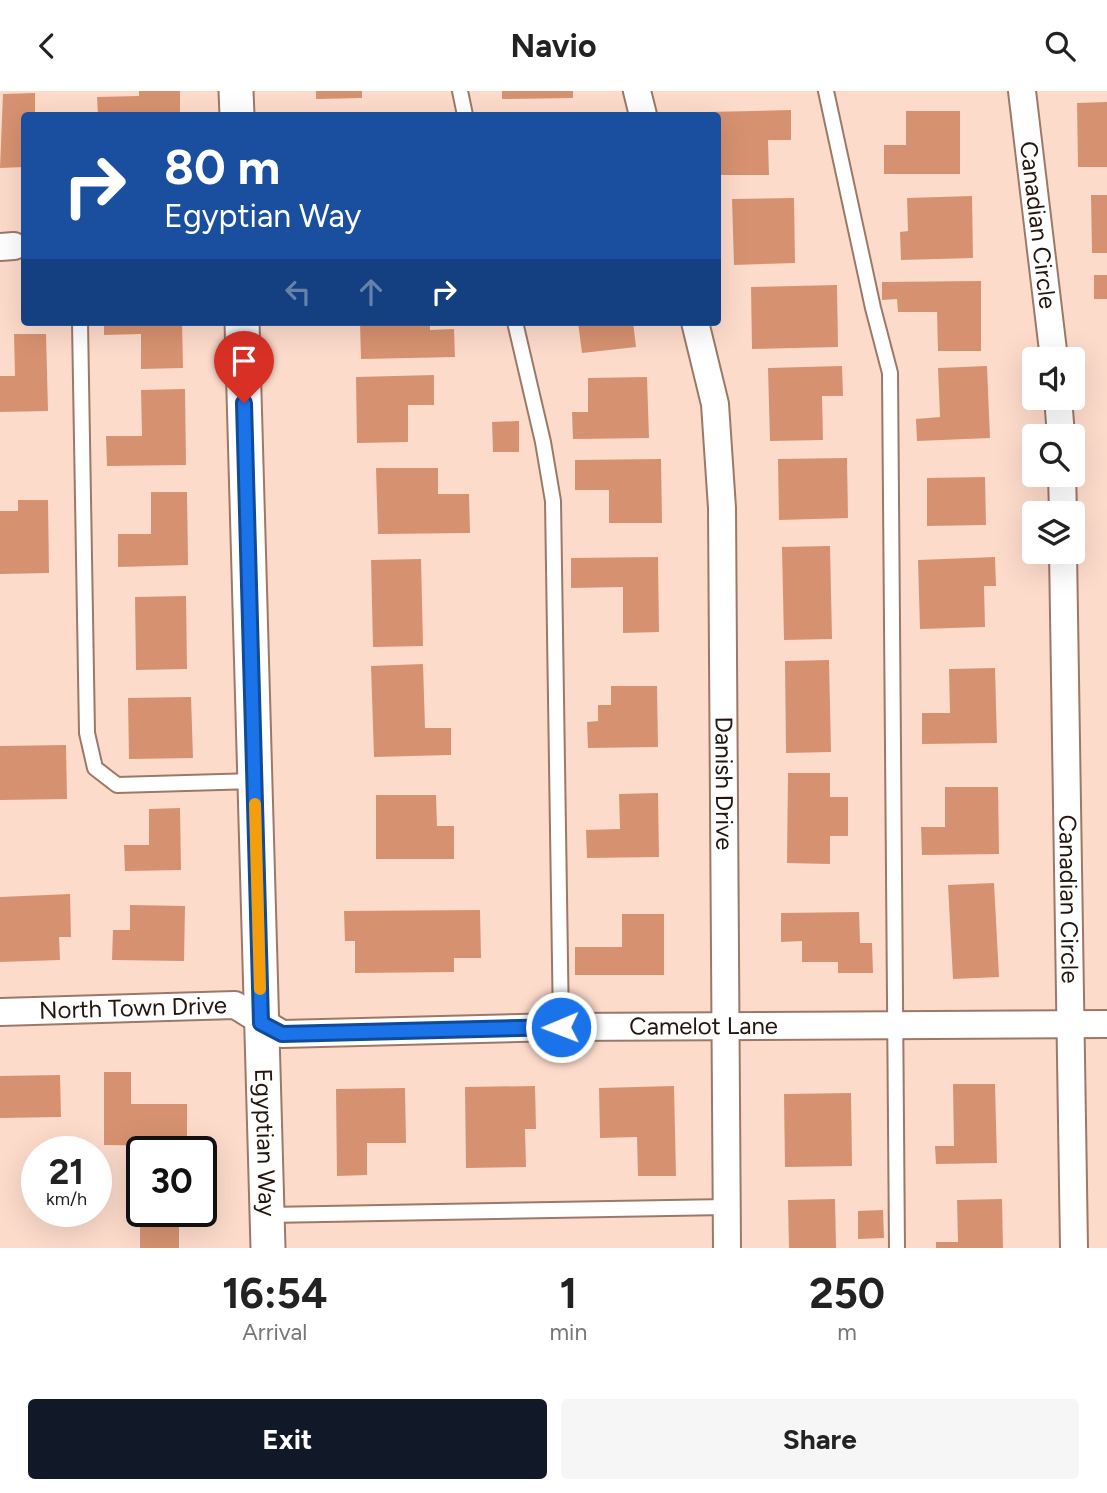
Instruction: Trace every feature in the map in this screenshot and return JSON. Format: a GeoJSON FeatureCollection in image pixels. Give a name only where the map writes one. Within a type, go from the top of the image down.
{"type":"FeatureCollection","features":[{"type":"Feature","properties":{"kind":"street"},"geometry":{"type":"LineString","coordinates":[[236,91],[237,112]]}},
{"type":"Feature","properties":{"kind":"street"},"geometry":{"type":"LineString","coordinates":[[637,91],[642,112]]}},
{"type":"Feature","properties":{"kind":"street","name":"Canadian Circle"},"geometry":{"type":"LineString","coordinates":[[1022,91],[1053,347]]}},
{"type":"Feature","properties":{"kind":"street","name":"Egyptian Way"},"geometry":{"type":"LineString","coordinates":[[242,326],[268,1248]]}},
{"type":"Feature","properties":{"kind":"street","name":"Danish Drive"},"geometry":{"type":"LineString","coordinates":[[696,326],[715,404],[723,507],[727,1248]]}},
{"type":"Feature","properties":{"kind":"street","name":"Canadian Circle"},"geometry":{"type":"LineString","coordinates":[[1063,564],[1074,1248]]}},
{"type":"Feature","properties":{"kind":"street","name":"North Town Drive"},"geometry":{"type":"LineString","coordinates":[[0,1012],[236,1005],[261,1023]]}},
{"type":"Feature","properties":{"kind":"street","name":"Camelot Lane"},"geometry":{"type":"LineString","coordinates":[[261,1023],[282,1034],[561,1027],[1107,1024]]}},
{"type":"Feature","properties":{"kind":"lane"},"geometry":{"type":"LineString","coordinates":[[460,91],[464,112]]}},
{"type":"Feature","properties":{"kind":"lane"},"geometry":{"type":"LineString","coordinates":[[826,91],[873,308],[890,373],[897,1248]]}},
{"type":"Feature","properties":{"kind":"lane"},"geometry":{"type":"LineString","coordinates":[[80,326],[87,733],[95,768],[117,785],[255,781]]}},
{"type":"Feature","properties":{"kind":"lane"},"geometry":{"type":"LineString","coordinates":[[515,326],[543,442],[553,501],[561,1027]]}},
{"type":"Feature","properties":{"kind":"lane"},"geometry":{"type":"LineString","coordinates":[[267,1215],[727,1207]]}},
{"type":"Feature","properties":{"kind":"building"},"geometry":{"type":"Polygon","coordinates":[[[139,91],[180,91],[180,112],[98,112],[97,97],[139,96],[139,91]]]}},
{"type":"Feature","properties":{"kind":"building"},"geometry":{"type":"Polygon","coordinates":[[[316,91],[362,91],[362,98],[316,99],[316,91]]]}},
{"type":"Feature","properties":{"kind":"building"},"geometry":{"type":"Polygon","coordinates":[[[502,91],[573,91],[573,98],[502,99],[502,91]]]}},
{"type":"Feature","properties":{"kind":"building"},"geometry":{"type":"Polygon","coordinates":[[[35,93],[35,112],[21,112],[21,167],[0,168],[3,94],[35,93]]]}},
{"type":"Feature","properties":{"kind":"building"},"geometry":{"type":"Polygon","coordinates":[[[1107,102],[1107,167],[1078,167],[1077,103],[1107,102]]]}},
{"type":"Feature","properties":{"kind":"building"},"geometry":{"type":"Polygon","coordinates":[[[791,110],[791,140],[768,140],[769,175],[721,175],[721,112],[707,112],[791,110]]]}},
{"type":"Feature","properties":{"kind":"building"},"geometry":{"type":"Polygon","coordinates":[[[906,111],[960,111],[960,174],[884,174],[884,145],[906,145],[906,111]]]}},
{"type":"Feature","properties":{"kind":"building"},"geometry":{"type":"Polygon","coordinates":[[[1091,195],[1107,195],[1107,253],[1092,253],[1091,195]]]}},
{"type":"Feature","properties":{"kind":"building"},"geometry":{"type":"Polygon","coordinates":[[[972,196],[973,258],[901,260],[900,232],[908,231],[907,198],[972,196]]]}},
{"type":"Feature","properties":{"kind":"building"},"geometry":{"type":"Polygon","coordinates":[[[794,198],[795,263],[734,265],[732,199],[794,198]]]}},
{"type":"Feature","properties":{"kind":"building"},"geometry":{"type":"Polygon","coordinates":[[[1094,275],[1107,275],[1107,299],[1094,299],[1094,275]]]}},
{"type":"Feature","properties":{"kind":"building"},"geometry":{"type":"Polygon","coordinates":[[[981,281],[981,351],[938,351],[937,312],[898,312],[897,299],[882,300],[882,282],[981,281]]]}},
{"type":"Feature","properties":{"kind":"building"},"geometry":{"type":"Polygon","coordinates":[[[837,285],[838,347],[752,349],[751,287],[837,285]]]}},
{"type":"Feature","properties":{"kind":"building"},"geometry":{"type":"Polygon","coordinates":[[[104,326],[182,326],[183,368],[141,369],[141,334],[104,335],[104,326]]]}},
{"type":"Feature","properties":{"kind":"building"},"geometry":{"type":"Polygon","coordinates":[[[360,326],[430,326],[430,330],[454,329],[455,357],[361,359],[360,326]]]}},
{"type":"Feature","properties":{"kind":"building"},"geometry":{"type":"Polygon","coordinates":[[[579,326],[633,326],[636,347],[582,353],[579,326]]]}},
{"type":"Feature","properties":{"kind":"building"},"geometry":{"type":"Polygon","coordinates":[[[14,334],[46,334],[48,411],[0,412],[0,376],[15,376],[14,334]]]}},
{"type":"Feature","properties":{"kind":"building"},"geometry":{"type":"Polygon","coordinates":[[[842,366],[843,396],[822,396],[823,440],[770,441],[768,368],[842,366]]]}},
{"type":"Feature","properties":{"kind":"building"},"geometry":{"type":"Polygon","coordinates":[[[987,366],[990,438],[917,441],[916,419],[940,417],[938,368],[987,366]]]}},
{"type":"Feature","properties":{"kind":"building"},"geometry":{"type":"Polygon","coordinates":[[[434,375],[434,405],[408,405],[408,442],[357,443],[356,377],[434,375]]]}},
{"type":"Feature","properties":{"kind":"building"},"geometry":{"type":"Polygon","coordinates":[[[647,377],[649,438],[573,439],[572,412],[588,412],[588,378],[647,377]]]}},
{"type":"Feature","properties":{"kind":"building"},"geometry":{"type":"Polygon","coordinates":[[[185,389],[186,465],[107,466],[106,436],[142,436],[141,390],[185,389]]]}},
{"type":"Feature","properties":{"kind":"building"},"geometry":{"type":"Polygon","coordinates":[[[519,421],[519,452],[493,452],[492,422],[519,421]]]}},
{"type":"Feature","properties":{"kind":"building"},"geometry":{"type":"Polygon","coordinates":[[[847,458],[848,518],[779,520],[778,459],[847,458]]]}},
{"type":"Feature","properties":{"kind":"building"},"geometry":{"type":"Polygon","coordinates":[[[661,459],[662,523],[609,523],[609,490],[575,490],[575,460],[661,459]]]}},
{"type":"Feature","properties":{"kind":"building"},"geometry":{"type":"Polygon","coordinates":[[[376,468],[438,468],[438,494],[469,494],[470,533],[378,534],[376,468]]]}},
{"type":"Feature","properties":{"kind":"building"},"geometry":{"type":"Polygon","coordinates":[[[985,477],[986,525],[927,526],[927,478],[985,477]]]}},
{"type":"Feature","properties":{"kind":"building"},"geometry":{"type":"Polygon","coordinates":[[[151,492],[187,492],[188,565],[118,567],[118,534],[151,534],[151,492]]]}},
{"type":"Feature","properties":{"kind":"building"},"geometry":{"type":"Polygon","coordinates":[[[18,500],[48,500],[49,573],[0,574],[0,511],[18,511],[18,500]]]}},
{"type":"Feature","properties":{"kind":"building"},"geometry":{"type":"Polygon","coordinates":[[[830,546],[832,639],[784,640],[782,547],[830,546]]]}},
{"type":"Feature","properties":{"kind":"building"},"geometry":{"type":"Polygon","coordinates":[[[658,557],[659,632],[623,633],[623,587],[571,588],[571,558],[658,557]]]}},
{"type":"Feature","properties":{"kind":"building"},"geometry":{"type":"Polygon","coordinates":[[[995,557],[996,586],[984,586],[985,627],[920,629],[918,560],[995,557]]]}},
{"type":"Feature","properties":{"kind":"building"},"geometry":{"type":"Polygon","coordinates":[[[421,559],[423,646],[373,647],[371,560],[421,559]]]}},
{"type":"Feature","properties":{"kind":"building"},"geometry":{"type":"Polygon","coordinates":[[[186,596],[187,669],[136,670],[135,597],[186,596]]]}},
{"type":"Feature","properties":{"kind":"building"},"geometry":{"type":"Polygon","coordinates":[[[829,660],[831,752],[786,753],[785,661],[829,660]]]}},
{"type":"Feature","properties":{"kind":"building"},"geometry":{"type":"Polygon","coordinates":[[[423,664],[425,728],[451,728],[451,755],[374,757],[371,666],[423,664]]]}},
{"type":"Feature","properties":{"kind":"building"},"geometry":{"type":"Polygon","coordinates":[[[995,668],[997,743],[922,744],[922,713],[950,713],[949,669],[995,668]]]}},
{"type":"Feature","properties":{"kind":"building"},"geometry":{"type":"Polygon","coordinates":[[[611,686],[657,686],[658,747],[588,748],[587,722],[598,721],[598,705],[611,705],[611,686]]]}},
{"type":"Feature","properties":{"kind":"building"},"geometry":{"type":"Polygon","coordinates":[[[191,697],[193,758],[129,759],[128,698],[191,697]]]}},
{"type":"Feature","properties":{"kind":"building"},"geometry":{"type":"Polygon","coordinates":[[[66,745],[67,799],[0,800],[0,746],[66,745]]]}},
{"type":"Feature","properties":{"kind":"building"},"geometry":{"type":"Polygon","coordinates":[[[788,773],[830,773],[830,797],[848,797],[848,836],[830,836],[830,864],[787,863],[788,773]]]}},
{"type":"Feature","properties":{"kind":"building"},"geometry":{"type":"Polygon","coordinates":[[[945,787],[998,787],[999,854],[922,855],[921,827],[945,827],[945,787]]]}},
{"type":"Feature","properties":{"kind":"building"},"geometry":{"type":"Polygon","coordinates":[[[658,793],[659,857],[587,858],[586,830],[620,829],[619,794],[658,793]]]}},
{"type":"Feature","properties":{"kind":"building"},"geometry":{"type":"Polygon","coordinates":[[[376,795],[436,795],[437,826],[454,826],[454,859],[376,859],[376,795]]]}},
{"type":"Feature","properties":{"kind":"building"},"geometry":{"type":"Polygon","coordinates":[[[180,808],[181,870],[125,871],[124,845],[149,845],[149,809],[180,808]]]}},
{"type":"Feature","properties":{"kind":"building"},"geometry":{"type":"Polygon","coordinates":[[[994,883],[999,977],[953,979],[948,885],[994,883]]]}},
{"type":"Feature","properties":{"kind":"building"},"geometry":{"type":"Polygon","coordinates":[[[70,894],[71,937],[59,937],[60,960],[0,962],[0,897],[70,894]]]}},
{"type":"Feature","properties":{"kind":"building"},"geometry":{"type":"Polygon","coordinates":[[[130,905],[185,906],[184,961],[112,960],[113,930],[130,930],[130,905]]]}},
{"type":"Feature","properties":{"kind":"building"},"geometry":{"type":"Polygon","coordinates":[[[480,910],[481,958],[454,958],[454,972],[355,973],[355,941],[345,941],[344,911],[480,910]]]}},
{"type":"Feature","properties":{"kind":"building"},"geometry":{"type":"Polygon","coordinates":[[[859,912],[860,943],[872,943],[873,973],[838,973],[838,962],[802,962],[802,941],[781,942],[781,913],[859,912]]]}},
{"type":"Feature","properties":{"kind":"building"},"geometry":{"type":"Polygon","coordinates":[[[622,914],[664,914],[664,975],[575,975],[575,947],[622,947],[622,914]]]}},
{"type":"Feature","properties":{"kind":"building"},"geometry":{"type":"Polygon","coordinates":[[[104,1072],[131,1072],[131,1104],[187,1104],[187,1136],[126,1136],[126,1145],[112,1145],[112,1136],[104,1136],[104,1072]]]}},
{"type":"Feature","properties":{"kind":"building"},"geometry":{"type":"Polygon","coordinates":[[[60,1075],[61,1117],[0,1118],[0,1076],[60,1075]]]}},
{"type":"Feature","properties":{"kind":"building"},"geometry":{"type":"Polygon","coordinates":[[[953,1084],[995,1084],[997,1163],[936,1164],[935,1146],[954,1146],[953,1084]]]}},
{"type":"Feature","properties":{"kind":"building"},"geometry":{"type":"Polygon","coordinates":[[[535,1086],[536,1129],[525,1129],[526,1167],[466,1168],[465,1087],[535,1086]]]}},
{"type":"Feature","properties":{"kind":"building"},"geometry":{"type":"Polygon","coordinates":[[[674,1086],[676,1176],[638,1176],[637,1137],[600,1138],[599,1088],[674,1086]]]}},
{"type":"Feature","properties":{"kind":"building"},"geometry":{"type":"Polygon","coordinates":[[[405,1088],[406,1143],[367,1143],[367,1175],[337,1176],[336,1089],[405,1088]]]}},
{"type":"Feature","properties":{"kind":"building"},"geometry":{"type":"Polygon","coordinates":[[[851,1093],[852,1166],[785,1167],[784,1094],[851,1093]]]}},
{"type":"Feature","properties":{"kind":"building"},"geometry":{"type":"Polygon","coordinates":[[[835,1199],[836,1248],[789,1248],[788,1200],[835,1199]]]}},
{"type":"Feature","properties":{"kind":"building"},"geometry":{"type":"Polygon","coordinates":[[[1002,1199],[1003,1248],[936,1248],[936,1242],[958,1242],[957,1200],[1002,1199]]]}},
{"type":"Feature","properties":{"kind":"building"},"geometry":{"type":"Polygon","coordinates":[[[883,1210],[884,1238],[858,1239],[858,1211],[883,1210]]]}},
{"type":"Feature","properties":{"kind":"building"},"geometry":{"type":"Polygon","coordinates":[[[140,1227],[179,1227],[179,1248],[140,1248],[140,1227]]]}},
{"type":"Feature","properties":{"kind":"slow traffic"},"geometry":{"type":"LineString","coordinates":[[255,804],[260,989]]}},
{"type":"Feature","properties":{"kind":"route"},"geometry":{"type":"LineString","coordinates":[[244,403],[261,1023],[282,1034],[561,1027]]}}]}
